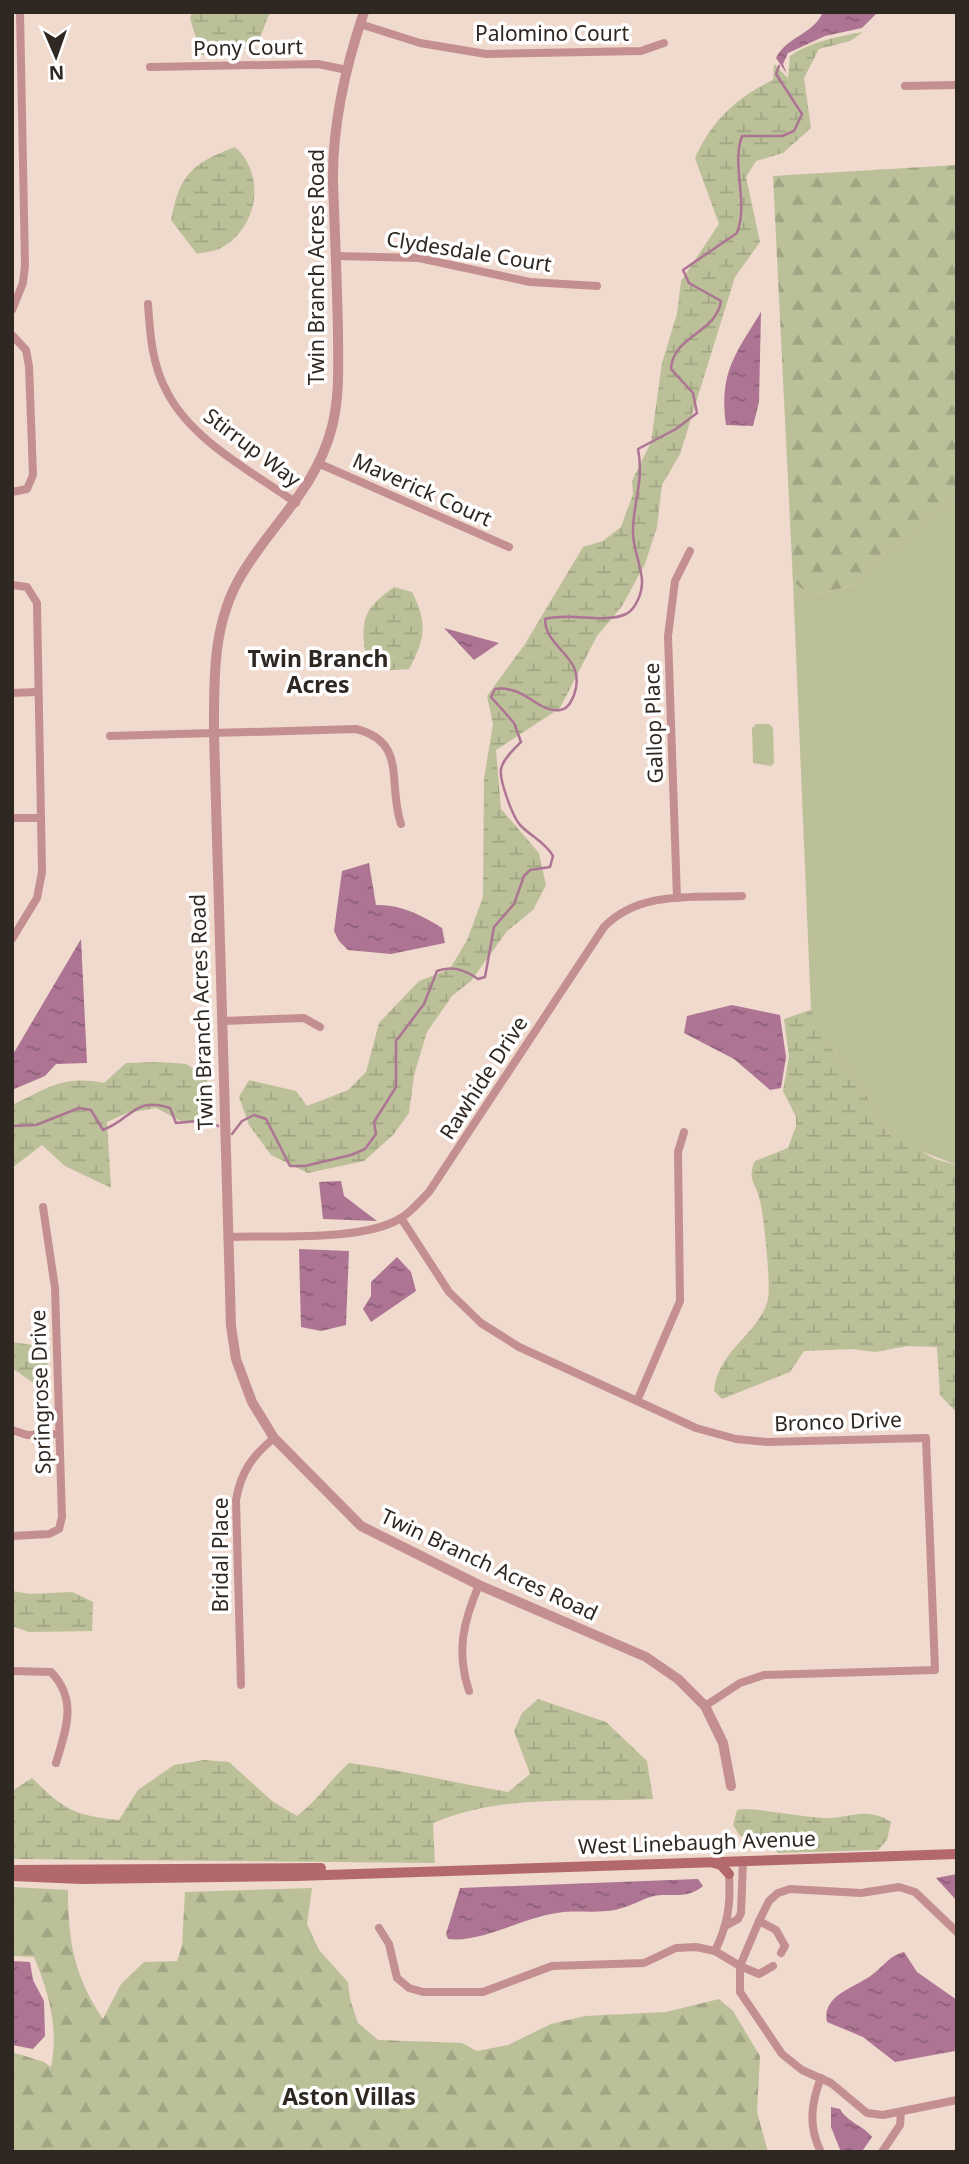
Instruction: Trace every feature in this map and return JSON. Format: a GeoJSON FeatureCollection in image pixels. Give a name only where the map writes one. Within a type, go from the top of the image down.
{"type":"FeatureCollection","features":[{"type":"Feature","properties":{"kind":"main road","name":"West Linebaugh Avenue"},"geometry":{"type":"LineString","coordinates":[[12,1876],[439,1869],[957,1854]]}},
{"type":"Feature","properties":{"kind":"main road"},"geometry":{"type":"LineString","coordinates":[[711,1862],[721,1865],[729,1874]]}},
{"type":"Feature","properties":{"kind":"main road","name":"West Linebaugh Avenue"},"geometry":{"type":"LineString","coordinates":[[12,1870],[116,1874]]}},
{"type":"Feature","properties":{"kind":"street"},"geometry":{"type":"LineString","coordinates":[[12,310],[23,282],[20,12]]}},
{"type":"Feature","properties":{"kind":"street","name":"Twin Branch Acres Road"},"geometry":{"type":"LineString","coordinates":[[363,12],[336,108],[333,181],[339,386],[332,426],[320,464],[296,503],[246,568],[225,612],[216,654],[214,734],[228,1237],[231,1326],[236,1359],[252,1402],[274,1438],[361,1526],[479,1585],[646,1657],[678,1679],[705,1706],[723,1743],[731,1786]]}},
{"type":"Feature","properties":{"kind":"street","name":"Palomino Court"},"geometry":{"type":"LineString","coordinates":[[360,24],[420,43],[492,55],[641,51],[664,43]]}},
{"type":"Feature","properties":{"kind":"street","name":"Pony Court"},"geometry":{"type":"LineString","coordinates":[[150,67],[318,64],[347,70]]}},
{"type":"Feature","properties":{"kind":"street"},"geometry":{"type":"LineString","coordinates":[[905,86],[957,85]]}},
{"type":"Feature","properties":{"kind":"street"},"geometry":{"type":"LineString","coordinates":[[12,213],[23,213]]}},
{"type":"Feature","properties":{"kind":"street","name":"Clydesdale Court"},"geometry":{"type":"LineString","coordinates":[[337,256],[419,258],[530,282],[597,286]]}},
{"type":"Feature","properties":{"kind":"street","name":"Stirrup Way"},"geometry":{"type":"LineString","coordinates":[[148,304],[156,365],[167,393],[183,416],[208,439],[296,503]]}},
{"type":"Feature","properties":{"kind":"street"},"geometry":{"type":"LineString","coordinates":[[12,335],[26,350],[29,366],[33,475],[27,489],[12,492]]}},
{"type":"Feature","properties":{"kind":"street","name":"Maverick Court"},"geometry":{"type":"LineString","coordinates":[[320,464],[509,547]]}},
{"type":"Feature","properties":{"kind":"street","name":"Gallop Place"},"geometry":{"type":"LineString","coordinates":[[677,898],[668,636],[675,581],[690,551]]}},
{"type":"Feature","properties":{"kind":"street"},"geometry":{"type":"LineString","coordinates":[[12,585],[27,587],[37,603],[42,872],[37,898],[12,939]]}},
{"type":"Feature","properties":{"kind":"street"},"geometry":{"type":"LineString","coordinates":[[12,693],[37,692]]}},
{"type":"Feature","properties":{"kind":"street"},"geometry":{"type":"LineString","coordinates":[[110,736],[356,729],[374,733],[387,744],[392,764],[394,805],[401,824]]}},
{"type":"Feature","properties":{"kind":"street"},"geometry":{"type":"LineString","coordinates":[[12,818],[41,818]]}},
{"type":"Feature","properties":{"kind":"street","name":"Rawhide Drive"},"geometry":{"type":"LineString","coordinates":[[228,1237],[342,1234],[378,1227],[401,1218],[429,1192],[604,927],[617,914],[644,901],[742,896]]}},
{"type":"Feature","properties":{"kind":"street"},"geometry":{"type":"LineString","coordinates":[[222,1021],[304,1018],[320,1027]]}},
{"type":"Feature","properties":{"kind":"street"},"geometry":{"type":"LineString","coordinates":[[637,1401],[680,1301],[678,1152],[684,1132]]}},
{"type":"Feature","properties":{"kind":"street","name":"Springrose Drive"},"geometry":{"type":"LineString","coordinates":[[12,1536],[49,1534],[59,1529],[62,1517],[55,1288],[43,1207]]}},
{"type":"Feature","properties":{"kind":"street","name":"Bronco Drive"},"geometry":{"type":"LineString","coordinates":[[401,1218],[449,1292],[481,1323],[519,1347],[696,1428],[736,1439],[767,1442],[922,1437],[928,1442],[935,1670],[764,1675],[740,1683],[705,1706]]}},
{"type":"Feature","properties":{"kind":"street"},"geometry":{"type":"LineString","coordinates":[[12,1430],[27,1436],[59,1434]]}},
{"type":"Feature","properties":{"kind":"street","name":"Bridal Place"},"geometry":{"type":"LineString","coordinates":[[241,1685],[236,1500],[240,1478],[256,1454],[274,1438]]}},
{"type":"Feature","properties":{"kind":"street"},"geometry":{"type":"LineString","coordinates":[[470,1691],[461,1667],[462,1634],[479,1585]]}},
{"type":"Feature","properties":{"kind":"street"},"geometry":{"type":"LineString","coordinates":[[12,1671],[51,1672],[65,1688],[68,1723],[56,1763]]}},
{"type":"Feature","properties":{"kind":"street"},"geometry":{"type":"LineString","coordinates":[[727,1925],[738,1919],[741,1913],[743,1861]]}},
{"type":"Feature","properties":{"kind":"street"},"geometry":{"type":"LineString","coordinates":[[715,1951],[727,1925],[730,1907],[729,1874]]}},
{"type":"Feature","properties":{"kind":"street"},"geometry":{"type":"LineString","coordinates":[[957,1932],[915,1892],[899,1887],[861,1893],[790,1889],[778,1893],[769,1901],[740,1966],[740,1992],[782,2054],[802,2070],[831,2083],[867,2113],[877,2115],[901,2112],[957,2100]]}},
{"type":"Feature","properties":{"kind":"street"},"geometry":{"type":"LineString","coordinates":[[759,1921],[776,1930],[785,1946],[781,1953]]}},
{"type":"Feature","properties":{"kind":"street"},"geometry":{"type":"LineString","coordinates":[[379,1928],[389,1944],[397,1978],[409,1988],[423,1992],[483,1992],[552,1966],[644,1963],[676,1948],[696,1947],[715,1951],[759,1974],[773,1966]]}},
{"type":"Feature","properties":{"kind":"street"},"geometry":{"type":"LineString","coordinates":[[821,2078],[812,2104],[812,2125],[821,2152]]}},
{"type":"Feature","properties":{"kind":"street"},"geometry":{"type":"LineString","coordinates":[[882,2152],[900,2125],[901,2112]]}},
{"type":"Feature","properties":{"kind":"green space"},"geometry":{"type":"Polygon","coordinates":[[[192,12],[270,12],[257,45],[233,53],[201,55],[190,18],[192,12]]]}},
{"type":"Feature","properties":{"kind":"green space"},"geometry":{"type":"Polygon","coordinates":[[[863,32],[850,41],[819,49],[804,78],[811,128],[783,153],[756,161],[746,177],[760,242],[735,277],[680,454],[662,485],[657,527],[645,564],[622,606],[597,636],[560,708],[496,750],[501,809],[539,853],[546,885],[533,910],[507,931],[471,981],[452,996],[427,1032],[414,1075],[409,1113],[393,1135],[364,1161],[308,1173],[271,1155],[249,1125],[239,1097],[249,1080],[296,1091],[307,1106],[348,1090],[366,1072],[379,1023],[419,981],[450,969],[467,940],[483,897],[484,779],[493,724],[487,696],[525,644],[583,547],[603,541],[621,527],[633,494],[632,481],[651,442],[662,363],[677,314],[681,281],[719,224],[695,158],[709,133],[726,112],[773,80],[774,64],[788,78],[790,56],[798,51],[816,43],[863,32]]]}},
{"type":"Feature","properties":{"kind":"green space"},"geometry":{"type":"Polygon","coordinates":[[[235,147],[251,172],[254,201],[250,216],[232,240],[219,249],[197,254],[171,220],[179,192],[184,181],[198,165],[235,147]]]}},
{"type":"Feature","properties":{"kind":"green space"},"geometry":{"type":"Polygon","coordinates":[[[957,165],[957,498],[929,516],[914,534],[886,551],[854,585],[811,596],[793,582],[773,176],[957,165]]]}},
{"type":"Feature","properties":{"kind":"green space"},"geometry":{"type":"Polygon","coordinates":[[[957,498],[957,1165],[910,1147],[889,1133],[857,1080],[831,1048],[811,1010],[793,582],[811,596],[854,585],[886,551],[914,534],[929,516],[957,498]]]}},
{"type":"Feature","properties":{"kind":"green space"},"geometry":{"type":"Polygon","coordinates":[[[394,587],[412,592],[421,613],[421,640],[409,669],[389,670],[365,651],[364,629],[367,613],[394,587]]]}},
{"type":"Feature","properties":{"kind":"green space"},"geometry":{"type":"Polygon","coordinates":[[[756,724],[769,724],[773,728],[774,763],[771,766],[753,763],[752,728],[756,724]]]}},
{"type":"Feature","properties":{"kind":"green space"},"geometry":{"type":"Polygon","coordinates":[[[813,1009],[831,1048],[857,1080],[889,1133],[935,1159],[957,1165],[957,1413],[940,1395],[937,1347],[908,1346],[875,1352],[852,1349],[804,1351],[790,1372],[722,1399],[714,1391],[723,1364],[757,1322],[768,1299],[768,1266],[763,1221],[752,1173],[755,1161],[788,1148],[796,1126],[796,1117],[783,1091],[789,1056],[784,1019],[813,1009]]]}},
{"type":"Feature","properties":{"kind":"green space"},"geometry":{"type":"Polygon","coordinates":[[[126,1063],[186,1064],[207,1077],[208,1105],[203,1124],[181,1121],[156,1108],[127,1113],[107,1122],[111,1188],[65,1166],[42,1145],[12,1168],[12,1105],[46,1088],[66,1082],[104,1083],[126,1063]]]}},
{"type":"Feature","properties":{"kind":"green space"},"geometry":{"type":"Polygon","coordinates":[[[12,1342],[38,1346],[49,1367],[38,1386],[12,1368],[12,1342]]]}},
{"type":"Feature","properties":{"kind":"green space"},"geometry":{"type":"Polygon","coordinates":[[[12,1591],[30,1594],[72,1592],[93,1602],[92,1631],[29,1632],[12,1626],[12,1591]]]}},
{"type":"Feature","properties":{"kind":"green space"},"geometry":{"type":"Polygon","coordinates":[[[538,1699],[606,1722],[647,1761],[653,1799],[514,1803],[460,1814],[433,1823],[435,1863],[12,1859],[12,1791],[32,1778],[52,1797],[71,1809],[91,1816],[119,1820],[138,1790],[174,1765],[204,1760],[229,1762],[272,1801],[297,1816],[349,1763],[508,1792],[530,1774],[514,1731],[522,1713],[538,1699]]]}},
{"type":"Feature","properties":{"kind":"green space"},"geometry":{"type":"Polygon","coordinates":[[[737,1810],[822,1818],[873,1814],[891,1822],[887,1840],[878,1850],[778,1853],[768,1841],[740,1836],[733,1825],[737,1810]]]}},
{"type":"Feature","properties":{"kind":"green space"},"geometry":{"type":"Polygon","coordinates":[[[12,1887],[68,1890],[71,1942],[79,1973],[103,2019],[121,1984],[144,1962],[177,1961],[182,1946],[185,1892],[312,1888],[307,1924],[319,1950],[348,1982],[358,2023],[378,2040],[462,2043],[477,2051],[508,2045],[551,2024],[585,2016],[666,2012],[719,1999],[733,2011],[760,2056],[757,2112],[768,2152],[12,2152],[12,2052],[44,2062],[51,2067],[54,2038],[48,1997],[34,1957],[12,1956],[12,1887]]]}},
{"type":"Feature","properties":{"kind":"water"},"geometry":{"type":"Polygon","coordinates":[[[823,12],[878,12],[862,28],[825,36],[788,53],[783,64],[787,74],[776,58],[787,45],[813,26],[823,12]]]}},
{"type":"Feature","properties":{"kind":"water"},"geometry":{"type":"Polygon","coordinates":[[[761,312],[759,402],[753,426],[726,425],[724,407],[727,377],[737,353],[761,312]]]}},
{"type":"Feature","properties":{"kind":"water"},"geometry":{"type":"Polygon","coordinates":[[[444,628],[499,643],[474,660],[444,628]]]}},
{"type":"Feature","properties":{"kind":"water"},"geometry":{"type":"Polygon","coordinates":[[[369,863],[376,905],[402,908],[426,919],[442,928],[445,943],[391,954],[348,950],[339,941],[334,931],[342,871],[369,863]]]}},
{"type":"Feature","properties":{"kind":"water"},"geometry":{"type":"Polygon","coordinates":[[[81,939],[87,1063],[56,1064],[45,1076],[12,1090],[12,1056],[81,939]]]}},
{"type":"Feature","properties":{"kind":"water"},"geometry":{"type":"Polygon","coordinates":[[[732,1005],[780,1015],[786,1057],[781,1088],[770,1090],[734,1059],[684,1033],[687,1016],[732,1005]]]}},
{"type":"Feature","properties":{"kind":"water"},"geometry":{"type":"Polygon","coordinates":[[[341,1181],[344,1196],[377,1221],[323,1219],[319,1182],[341,1181]]]}},
{"type":"Feature","properties":{"kind":"water"},"geometry":{"type":"Polygon","coordinates":[[[299,1249],[349,1251],[346,1325],[321,1331],[301,1327],[299,1249]]]}},
{"type":"Feature","properties":{"kind":"water"},"geometry":{"type":"Polygon","coordinates":[[[397,1257],[411,1272],[416,1291],[371,1322],[363,1309],[371,1296],[371,1282],[397,1257]]]}},
{"type":"Feature","properties":{"kind":"water"},"geometry":{"type":"Polygon","coordinates":[[[957,1874],[957,1901],[936,1878],[957,1874]]]}},
{"type":"Feature","properties":{"kind":"water"},"geometry":{"type":"Polygon","coordinates":[[[698,1879],[703,1886],[689,1894],[654,1896],[600,1912],[557,1913],[474,1937],[448,1939],[446,1934],[460,1888],[698,1879]]]}},
{"type":"Feature","properties":{"kind":"water"},"geometry":{"type":"Polygon","coordinates":[[[904,1952],[917,1972],[957,2000],[955,2051],[895,2062],[863,2037],[827,2022],[827,2012],[835,1998],[866,1979],[891,1958],[904,1952]]]}},
{"type":"Feature","properties":{"kind":"water"},"geometry":{"type":"Polygon","coordinates":[[[12,1961],[30,1962],[33,1980],[44,2001],[45,2036],[33,2049],[12,2045],[12,1961]]]}},
{"type":"Feature","properties":{"kind":"water"},"geometry":{"type":"Polygon","coordinates":[[[831,2107],[840,2109],[847,2118],[872,2137],[863,2150],[841,2152],[831,2127],[831,2107]]]}},
{"type":"Feature","properties":{"kind":"waterway"},"geometry":{"type":"LineString","coordinates":[[232,1134],[242,1121],[254,1115],[266,1119],[290,1166],[305,1166],[365,1149],[376,1134],[374,1122],[396,1087],[396,1041],[424,1004],[437,971],[453,969],[478,979],[485,977],[494,927],[514,904],[524,876],[530,870],[550,867],[553,856],[550,851],[521,826],[507,799],[501,769],[506,758],[521,742],[514,723],[491,697],[495,689],[506,689],[552,710],[565,708],[574,695],[577,682],[575,671],[547,630],[545,619],[617,617],[630,612],[638,600],[642,582],[633,529],[639,480],[638,449],[676,429],[697,413],[693,393],[671,369],[679,349],[711,321],[721,301],[689,283],[683,270],[737,233],[741,209],[738,159],[742,136],[782,136],[794,131],[802,114],[776,74],[779,66]]}},
{"type":"Feature","properties":{"kind":"waterway"},"geometry":{"type":"LineString","coordinates":[[12,1126],[36,1125],[79,1108],[91,1110],[103,1130],[134,1110],[149,1105],[170,1108],[176,1123],[209,1120],[218,1126]]}},
{"type":"Feature","properties":{"kind":"district","name":"Twin Branch Acres"},"geometry":{"type":"Point","coordinates":[318,672]}},
{"type":"Feature","properties":{"kind":"district","name":"Aston Villas"},"geometry":{"type":"Point","coordinates":[349,2097]}}]}
